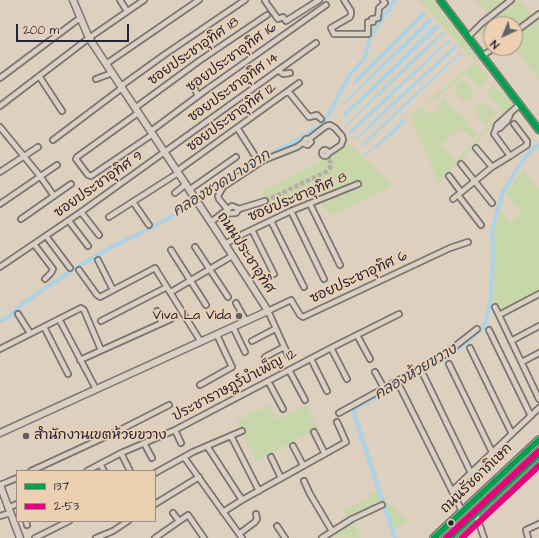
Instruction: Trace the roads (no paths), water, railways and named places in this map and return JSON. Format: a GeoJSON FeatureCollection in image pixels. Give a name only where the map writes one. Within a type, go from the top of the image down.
{"type":"FeatureCollection","features":[{"type":"Feature","properties":{"kind":"main road","name":"ถนนประชาอุทิศ"},"geometry":{"type":"LineString","coordinates":[[0,433],[268,311],[89,38],[73,0]]}},
{"type":"Feature","properties":{"kind":"main road"},"geometry":{"type":"LineString","coordinates":[[440,0],[539,130]]}},
{"type":"Feature","properties":{"kind":"main road","name":"ถนนรัชดาภิเษก"},"geometry":{"type":"LineString","coordinates":[[434,538],[539,440]]}},
{"type":"Feature","properties":{"kind":"main road","name":"ถนนรัชดาภิเษก"},"geometry":{"type":"LineString","coordinates":[[450,538],[539,455]]}},
{"type":"Feature","properties":{"kind":"main road"},"geometry":{"type":"LineString","coordinates":[[0,485],[18,538]]}},
{"type":"Feature","properties":{"kind":"street"},"geometry":{"type":"LineString","coordinates":[[120,0],[127,12]]}},
{"type":"Feature","properties":{"kind":"street"},"geometry":{"type":"LineString","coordinates":[[0,106],[89,38],[144,0]]}},
{"type":"Feature","properties":{"kind":"street"},"geometry":{"type":"LineString","coordinates":[[106,64],[199,0]]}},
{"type":"Feature","properties":{"kind":"street"},"geometry":{"type":"LineString","coordinates":[[53,140],[164,55],[245,0]]}},
{"type":"Feature","properties":{"kind":"street"},"geometry":{"type":"LineString","coordinates":[[266,0],[265,1],[278,19],[283,16],[286,21],[319,0]]}},
{"type":"Feature","properties":{"kind":"street"},"geometry":{"type":"LineString","coordinates":[[344,0],[351,11],[351,14],[350,17],[331,28],[334,34],[368,34],[368,22],[373,22],[372,19],[378,18],[379,8],[385,3],[383,0]]}},
{"type":"Feature","properties":{"kind":"street"},"geometry":{"type":"LineString","coordinates":[[468,37],[505,2],[511,0]]}},
{"type":"Feature","properties":{"kind":"street","name":"ซอยประชาอุทิศ 16"},"geometry":{"type":"LineString","coordinates":[[91,176],[152,132],[198,96],[326,4]]}},
{"type":"Feature","properties":{"kind":"street"},"geometry":{"type":"LineString","coordinates":[[523,26],[539,14]]}},
{"type":"Feature","properties":{"kind":"street","name":"ซอยประชาอุทิศ 18"},"geometry":{"type":"LineString","coordinates":[[91,176],[88,175],[76,159],[76,156],[199,60],[267,15]]}},
{"type":"Feature","properties":{"kind":"street"},"geometry":{"type":"LineString","coordinates":[[0,78],[80,18]]}},
{"type":"Feature","properties":{"kind":"street","name":"ซอยประชาอุทิศ 14"},"geometry":{"type":"LineString","coordinates":[[164,152],[316,43]]}},
{"type":"Feature","properties":{"kind":"street"},"geometry":{"type":"LineString","coordinates":[[278,70],[283,74],[290,73]]}},
{"type":"Feature","properties":{"kind":"street"},"geometry":{"type":"LineString","coordinates":[[96,79],[112,73]]}},
{"type":"Feature","properties":{"kind":"street"},"geometry":{"type":"LineString","coordinates":[[39,76],[62,111]]}},
{"type":"Feature","properties":{"kind":"street","name":"ซอยประชาอุทิศ 12"},"geometry":{"type":"LineString","coordinates":[[109,217],[178,172],[299,84]]}},
{"type":"Feature","properties":{"kind":"street"},"geometry":{"type":"LineString","coordinates":[[194,87],[198,96]]}},
{"type":"Feature","properties":{"kind":"street"},"geometry":{"type":"LineString","coordinates":[[288,91],[309,117],[317,115],[321,118]]}},
{"type":"Feature","properties":{"kind":"street"},"geometry":{"type":"LineString","coordinates":[[510,156],[494,134],[496,129],[500,128],[507,121],[519,105]]}},
{"type":"Feature","properties":{"kind":"street"},"geometry":{"type":"LineString","coordinates":[[453,199],[492,168],[527,145],[527,141],[514,124]]}},
{"type":"Feature","properties":{"kind":"street"},"geometry":{"type":"LineString","coordinates":[[228,210],[218,196],[222,187],[264,160],[307,141],[326,126],[330,125],[342,136],[343,140],[340,145],[328,155]]}},
{"type":"Feature","properties":{"kind":"street"},"geometry":{"type":"LineString","coordinates":[[0,127],[40,176],[54,196]]}},
{"type":"Feature","properties":{"kind":"street"},"geometry":{"type":"LineString","coordinates":[[238,129],[257,159]]}},
{"type":"Feature","properties":{"kind":"street"},"geometry":{"type":"LineString","coordinates":[[0,172],[38,146]]}},
{"type":"Feature","properties":{"kind":"street"},"geometry":{"type":"LineString","coordinates":[[476,148],[492,168]]}},
{"type":"Feature","properties":{"kind":"street","name":"ซอยประชาอุทิศ 9"},"geometry":{"type":"LineString","coordinates":[[0,267],[81,212],[164,152]]}},
{"type":"Feature","properties":{"kind":"street"},"geometry":{"type":"LineString","coordinates":[[175,194],[236,157]]}},
{"type":"Feature","properties":{"kind":"street"},"geometry":{"type":"LineString","coordinates":[[461,164],[492,203]]}},
{"type":"Feature","properties":{"kind":"street"},"geometry":{"type":"LineString","coordinates":[[0,204],[57,165]]}},
{"type":"Feature","properties":{"kind":"street"},"geometry":{"type":"LineString","coordinates":[[448,176],[481,225]]}},
{"type":"Feature","properties":{"kind":"street"},"geometry":{"type":"LineString","coordinates":[[21,219],[71,184]]}},
{"type":"Feature","properties":{"kind":"street","name":"ซอยประชาอุทิศ 8"},"geometry":{"type":"LineString","coordinates":[[225,244],[271,221],[358,184]]}},
{"type":"Feature","properties":{"kind":"street"},"geometry":{"type":"LineString","coordinates":[[222,214],[236,213],[239,209],[265,201]]}},
{"type":"Feature","properties":{"kind":"street"},"geometry":{"type":"LineString","coordinates":[[133,202],[149,226]]}},
{"type":"Feature","properties":{"kind":"street"},"geometry":{"type":"LineString","coordinates":[[310,204],[340,265]]}},
{"type":"Feature","properties":{"kind":"street"},"geometry":{"type":"LineString","coordinates":[[211,222],[232,206],[239,209]]}},
{"type":"Feature","properties":{"kind":"street"},"geometry":{"type":"LineString","coordinates":[[81,212],[99,235]]}},
{"type":"Feature","properties":{"kind":"street"},"geometry":{"type":"LineString","coordinates":[[291,212],[324,279]]}},
{"type":"Feature","properties":{"kind":"street"},"geometry":{"type":"LineString","coordinates":[[68,221],[88,246]]}},
{"type":"Feature","properties":{"kind":"street"},"geometry":{"type":"LineString","coordinates":[[271,221],[304,287]]}},
{"type":"Feature","properties":{"kind":"street"},"geometry":{"type":"LineString","coordinates":[[252,230],[274,274]]}},
{"type":"Feature","properties":{"kind":"street"},"geometry":{"type":"LineString","coordinates":[[46,236],[70,268]]}},
{"type":"Feature","properties":{"kind":"street","name":"ซอยประชาอุทิศ 6"},"geometry":{"type":"LineString","coordinates":[[268,311],[291,300],[300,315],[303,317],[450,248],[468,242]]}},
{"type":"Feature","properties":{"kind":"street"},"geometry":{"type":"LineString","coordinates":[[34,244],[53,269],[44,279]]}},
{"type":"Feature","properties":{"kind":"street"},"geometry":{"type":"LineString","coordinates":[[195,247],[228,297]]}},
{"type":"Feature","properties":{"kind":"street"},"geometry":{"type":"LineString","coordinates":[[171,250],[206,305]]}},
{"type":"Feature","properties":{"kind":"street"},"geometry":{"type":"LineString","coordinates":[[171,292],[232,256]]}},
{"type":"Feature","properties":{"kind":"street"},"geometry":{"type":"LineString","coordinates":[[98,260],[114,290]]}},
{"type":"Feature","properties":{"kind":"street"},"geometry":{"type":"LineString","coordinates":[[79,270],[97,295],[100,296],[155,268],[201,342]]}},
{"type":"Feature","properties":{"kind":"street"},"geometry":{"type":"LineString","coordinates":[[101,321],[167,287]]}},
{"type":"Feature","properties":{"kind":"street"},"geometry":{"type":"LineString","coordinates":[[499,315],[539,294]]}},
{"type":"Feature","properties":{"kind":"street"},"geometry":{"type":"LineString","coordinates":[[236,303],[246,321]]}},
{"type":"Feature","properties":{"kind":"street"},"geometry":{"type":"LineString","coordinates":[[494,307],[539,399]]}},
{"type":"Feature","properties":{"kind":"street"},"geometry":{"type":"LineString","coordinates":[[0,349],[81,308],[83,309],[101,350]]}},
{"type":"Feature","properties":{"kind":"street"},"geometry":{"type":"LineString","coordinates":[[157,311],[162,323]]}},
{"type":"Feature","properties":{"kind":"street"},"geometry":{"type":"LineString","coordinates":[[268,311],[288,355]]}},
{"type":"Feature","properties":{"kind":"street"},"geometry":{"type":"LineString","coordinates":[[18,314],[30,333]]}},
{"type":"Feature","properties":{"kind":"street","name":"ประชาราษฎร์บำเพ็ญ 12"},"geometry":{"type":"LineString","coordinates":[[89,470],[121,453],[175,430],[398,314]]}},
{"type":"Feature","properties":{"kind":"street"},"geometry":{"type":"LineString","coordinates":[[59,319],[96,389]]}},
{"type":"Feature","properties":{"kind":"street"},"geometry":{"type":"LineString","coordinates":[[80,360],[170,319]]}},
{"type":"Feature","properties":{"kind":"street"},"geometry":{"type":"LineString","coordinates":[[511,341],[539,326]]}},
{"type":"Feature","properties":{"kind":"street"},"geometry":{"type":"LineString","coordinates":[[44,327],[68,374]]}},
{"type":"Feature","properties":{"kind":"street"},"geometry":{"type":"LineString","coordinates":[[232,327],[245,352]]}},
{"type":"Feature","properties":{"kind":"street"},"geometry":{"type":"LineString","coordinates":[[252,341],[276,329]]}},
{"type":"Feature","properties":{"kind":"street"},"geometry":{"type":"LineString","coordinates":[[339,413],[384,388],[398,383],[446,355],[477,329]]}},
{"type":"Feature","properties":{"kind":"street"},"geometry":{"type":"LineString","coordinates":[[489,330],[531,416]]}},
{"type":"Feature","properties":{"kind":"street"},"geometry":{"type":"LineString","coordinates":[[200,385],[232,367],[217,334]]}},
{"type":"Feature","properties":{"kind":"street"},"geometry":{"type":"LineString","coordinates":[[357,335],[370,359]]}},
{"type":"Feature","properties":{"kind":"street"},"geometry":{"type":"LineString","coordinates":[[265,357],[284,347]]}},
{"type":"Feature","properties":{"kind":"street"},"geometry":{"type":"LineString","coordinates":[[331,348],[347,379]]}},
{"type":"Feature","properties":{"kind":"street"},"geometry":{"type":"LineString","coordinates":[[470,348],[512,434]]}},
{"type":"Feature","properties":{"kind":"street"},"geometry":{"type":"LineString","coordinates":[[522,362],[539,353]]}},
{"type":"Feature","properties":{"kind":"street"},"geometry":{"type":"LineString","coordinates":[[311,359],[327,391]]}},
{"type":"Feature","properties":{"kind":"street"},"geometry":{"type":"LineString","coordinates":[[449,364],[493,454]]}},
{"type":"Feature","properties":{"kind":"street"},"geometry":{"type":"LineString","coordinates":[[289,370],[305,400]]}},
{"type":"Feature","properties":{"kind":"street"},"geometry":{"type":"LineString","coordinates":[[375,372],[384,388]]}},
{"type":"Feature","properties":{"kind":"street"},"geometry":{"type":"LineString","coordinates":[[423,374],[471,474]]}},
{"type":"Feature","properties":{"kind":"street"},"geometry":{"type":"LineString","coordinates":[[268,381],[283,409]]}},
{"type":"Feature","properties":{"kind":"street"},"geometry":{"type":"LineString","coordinates":[[398,383],[462,511]]}},
{"type":"Feature","properties":{"kind":"street"},"geometry":{"type":"LineString","coordinates":[[33,470],[120,430],[169,405]]}},
{"type":"Feature","properties":{"kind":"street"},"geometry":{"type":"LineString","coordinates":[[452,491],[493,454],[539,408]]}},
{"type":"Feature","properties":{"kind":"street"},"geometry":{"type":"LineString","coordinates":[[223,512],[259,490],[346,442],[346,439],[337,422]]}},
{"type":"Feature","properties":{"kind":"street"},"geometry":{"type":"LineString","coordinates":[[175,430],[181,443]]}},
{"type":"Feature","properties":{"kind":"street"},"geometry":{"type":"LineString","coordinates":[[156,472],[184,457],[242,431]]}},
{"type":"Feature","properties":{"kind":"street"},"geometry":{"type":"LineString","coordinates":[[314,432],[325,454]]}},
{"type":"Feature","properties":{"kind":"street"},"geometry":{"type":"LineString","coordinates":[[231,436],[259,490]]}},
{"type":"Feature","properties":{"kind":"street"},"geometry":{"type":"LineString","coordinates":[[144,443],[152,458]]}},
{"type":"Feature","properties":{"kind":"street"},"geometry":{"type":"LineString","coordinates":[[207,446],[242,500]]}},
{"type":"Feature","properties":{"kind":"street"},"geometry":{"type":"LineString","coordinates":[[293,446],[303,466]]}},
{"type":"Feature","properties":{"kind":"street"},"geometry":{"type":"LineString","coordinates":[[121,453],[130,470]]}},
{"type":"Feature","properties":{"kind":"street"},"geometry":{"type":"LineString","coordinates":[[184,457],[240,536],[255,522],[257,519],[256,514]]}},
{"type":"Feature","properties":{"kind":"street"},"geometry":{"type":"LineString","coordinates":[[270,457],[281,478]]}},
{"type":"Feature","properties":{"kind":"street"},"geometry":{"type":"LineString","coordinates":[[100,464],[103,470]]}},
{"type":"Feature","properties":{"kind":"street"},"geometry":{"type":"LineString","coordinates":[[156,503],[199,477]]}},
{"type":"Feature","properties":{"kind":"street"},"geometry":{"type":"LineString","coordinates":[[0,485],[16,478]]}},
{"type":"Feature","properties":{"kind":"street"},"geometry":{"type":"LineString","coordinates":[[304,481],[332,531]]}},
{"type":"Feature","properties":{"kind":"street"},"geometry":{"type":"LineString","coordinates":[[0,516],[16,505]]}},
{"type":"Feature","properties":{"kind":"street"},"geometry":{"type":"LineString","coordinates":[[322,538],[352,519],[382,505]]}},
{"type":"Feature","properties":{"kind":"street"},"geometry":{"type":"LineString","coordinates":[[173,513],[179,521]]}},
{"type":"Feature","properties":{"kind":"street"},"geometry":{"type":"LineString","coordinates":[[476,514],[484,538]]}},
{"type":"Feature","properties":{"kind":"street"},"geometry":{"type":"LineString","coordinates":[[155,538],[186,516],[190,516],[204,538]]}},
{"type":"Feature","properties":{"kind":"street"},"geometry":{"type":"LineString","coordinates":[[35,538],[68,522]]}},
{"type":"Feature","properties":{"kind":"street"},"geometry":{"type":"LineString","coordinates":[[96,538],[126,522]]}},
{"type":"Feature","properties":{"kind":"street"},"geometry":{"type":"LineString","coordinates":[[528,538],[526,530],[539,524]]}},
{"type":"Feature","properties":{"kind":"street"},"geometry":{"type":"LineString","coordinates":[[277,526],[285,538]]}},
{"type":"Feature","properties":{"kind":"water"},"geometry":{"type":"Polygon","coordinates":[[[424,11],[426,13],[423,17],[351,87],[355,79],[424,11]]]}},
{"type":"Feature","properties":{"kind":"water"},"geometry":{"type":"Polygon","coordinates":[[[429,18],[433,21],[341,107],[340,106],[358,88],[429,18]]]}},
{"type":"Feature","properties":{"kind":"water"},"geometry":{"type":"Polygon","coordinates":[[[436,24],[438,29],[345,117],[343,117],[343,114],[436,24]]]}},
{"type":"Feature","properties":{"kind":"water"},"geometry":{"type":"Polygon","coordinates":[[[443,32],[446,32],[346,127],[346,125],[411,60],[443,32]]]}},
{"type":"Feature","properties":{"kind":"water"},"geometry":{"type":"Polygon","coordinates":[[[450,38],[447,44],[351,134],[349,133],[351,129],[450,38]]]}},
{"type":"Feature","properties":{"kind":"water"},"geometry":{"type":"Polygon","coordinates":[[[456,44],[457,47],[452,52],[355,141],[370,123],[456,44]]]}},
{"type":"Feature","properties":{"kind":"water"},"geometry":{"type":"Polygon","coordinates":[[[461,52],[462,54],[362,147],[361,145],[461,52]]]}},
{"type":"Feature","properties":{"kind":"water"},"geometry":{"type":"Polygon","coordinates":[[[402,119],[405,121],[398,130],[367,155],[365,154],[364,152],[368,152],[402,119]]]}},
{"type":"Feature","properties":{"kind":"waterway","name":"คลองชวดบางจาก"},"geometry":{"type":"LineString","coordinates":[[0,321],[7,318],[26,301],[71,271],[106,250],[157,225],[192,204],[264,156],[294,142],[324,123],[350,74],[365,58],[370,37],[395,0]]}},
{"type":"Feature","properties":{"kind":"waterway"},"geometry":{"type":"LineString","coordinates":[[362,76],[373,87]]}},
{"type":"Feature","properties":{"kind":"waterway"},"geometry":{"type":"LineString","coordinates":[[375,89],[384,98]]}},
{"type":"Feature","properties":{"kind":"waterway"},"geometry":{"type":"LineString","coordinates":[[386,100],[397,110]]}},
{"type":"Feature","properties":{"kind":"waterway"},"geometry":{"type":"LineString","coordinates":[[399,113],[404,120]]}},
{"type":"Feature","properties":{"kind":"waterway","name":"คลองห้วยขวาง"},"geometry":{"type":"LineString","coordinates":[[395,538],[354,414],[355,409],[450,356],[481,330],[486,320],[490,305],[493,256],[492,231],[502,194],[516,170],[529,152],[539,145]]}},
{"type":"Feature","properties":{"kind":"tunnel"},"geometry":{"type":"LineString","coordinates":[[265,201],[326,172],[330,168],[331,163],[327,157]]}},
{"type":"Feature","properties":{"kind":"place","name":"Viva La Vida"},"geometry":{"type":"Point","coordinates":[239,316]}},
{"type":"Feature","properties":{"kind":"place","name":"สำนักงานเขตห้วยขวาง"},"geometry":{"type":"Point","coordinates":[26,436]}}]}
